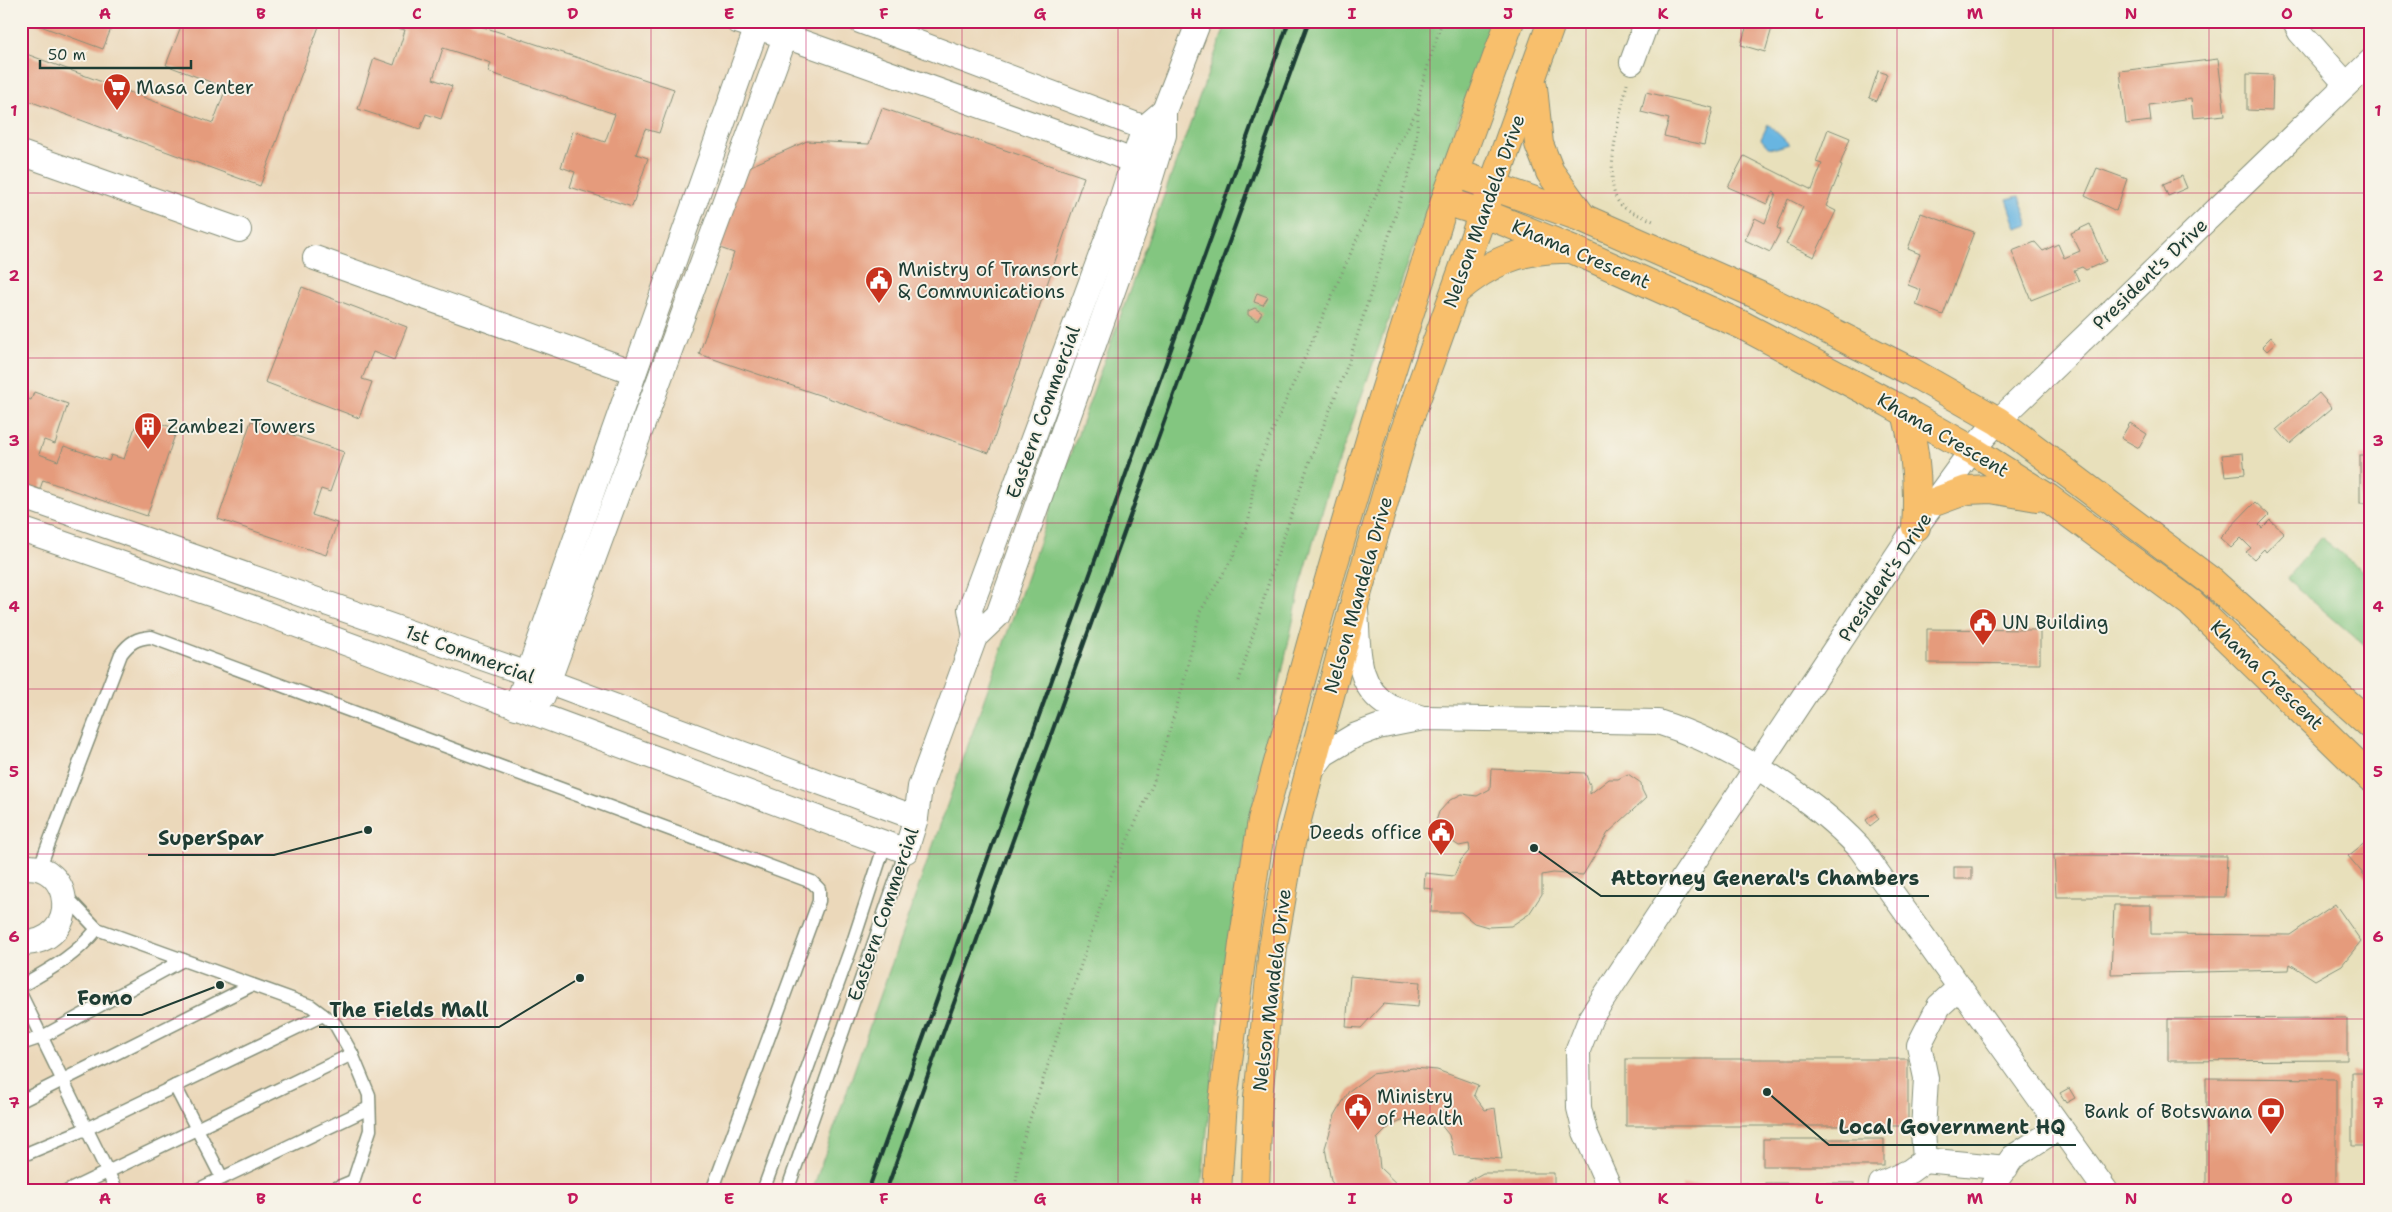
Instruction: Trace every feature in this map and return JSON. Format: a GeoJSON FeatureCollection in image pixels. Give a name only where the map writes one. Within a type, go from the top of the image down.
{"type":"FeatureCollection","features":[{"type":"Feature","properties":{"kind":"main road","name":"Nelson Mandela Drive"},"geometry":{"type":"LineString","coordinates":[[1216,1191],[1223,1101],[1243,944],[1262,820],[1367,450],[1445,201],[1510,21]]}},
{"type":"Feature","properties":{"kind":"main road","name":"Nelson Mandela Drive"},"geometry":{"type":"LineString","coordinates":[[1255,1191],[1258,1098],[1273,948],[1291,843],[1308,774],[1404,433],[1552,21]]}},
{"type":"Feature","properties":{"kind":"main road"},"geometry":{"type":"LineString","coordinates":[[1533,78],[1539,144],[1550,172],[1583,218]]}},
{"type":"Feature","properties":{"kind":"main road","name":"Khama Crescent"},"geometry":{"type":"LineString","coordinates":[[1455,173],[1583,218],[1758,295],[1910,371],[1998,421],[2212,582],[2371,725]]}},
{"type":"Feature","properties":{"kind":"main road","name":"Khama Crescent"},"geometry":{"type":"LineString","coordinates":[[1445,201],[1484,213],[1574,250],[1742,325],[1906,412],[1972,450],[2048,498],[2191,603],[2368,767]]}},
{"type":"Feature","properties":{"kind":"main road"},"geometry":{"type":"LineString","coordinates":[[1456,291],[1475,276],[1506,258],[1547,249],[1574,250]]}},
{"type":"Feature","properties":{"kind":"main road"},"geometry":{"type":"LineString","coordinates":[[1906,412],[1917,468],[1919,496],[1916,527]]}},
{"type":"Feature","properties":{"kind":"main road"},"geometry":{"type":"LineString","coordinates":[[1937,501],[1967,490],[1991,489],[2048,498]]}},
{"type":"Feature","properties":{"kind":"street"},"geometry":{"type":"LineString","coordinates":[[860,21],[1154,131],[1164,111],[1199,21]]}},
{"type":"Feature","properties":{"kind":"street"},"geometry":{"type":"LineString","coordinates":[[1632,62],[1647,21]]}},
{"type":"Feature","properties":{"kind":"street"},"geometry":{"type":"LineString","coordinates":[[2294,21],[2300,32],[2346,84]]}},
{"type":"Feature","properties":{"kind":"street"},"geometry":{"type":"LineString","coordinates":[[538,678],[634,372],[751,24],[788,29],[1143,166]]}},
{"type":"Feature","properties":{"kind":"street"},"geometry":{"type":"LineString","coordinates":[[526,711],[788,29]]}},
{"type":"Feature","properties":{"kind":"street","name":"President's Drive"},"geometry":{"type":"LineString","coordinates":[[1611,1191],[1585,1132],[1579,1108],[1578,1050],[1591,1017],[1916,527],[1937,501],[1972,450],[1998,421],[2371,61]]}},
{"type":"Feature","properties":{"kind":"street","name":"Eastern Commercial"},"geometry":{"type":"LineString","coordinates":[[895,847],[906,814],[920,787],[975,637],[998,615],[1137,224],[1143,166],[1154,131]]}},
{"type":"Feature","properties":{"kind":"street"},"geometry":{"type":"LineString","coordinates":[[21,153],[239,230]]}},
{"type":"Feature","properties":{"kind":"street"},"geometry":{"type":"LineString","coordinates":[[315,258],[634,372]]}},
{"type":"Feature","properties":{"kind":"street","name":"1st Commercial"},"geometry":{"type":"LineString","coordinates":[[21,496],[538,678],[906,814]]}},
{"type":"Feature","properties":{"kind":"street","name":"1st Commercial"},"geometry":{"type":"LineString","coordinates":[[21,529],[248,607],[895,847]]}},
{"type":"Feature","properties":{"kind":"street"},"geometry":{"type":"LineString","coordinates":[[1356,598],[1362,677],[1369,689],[1389,706],[1424,718]]}},
{"type":"Feature","properties":{"kind":"street"},"geometry":{"type":"LineString","coordinates":[[1308,774],[1324,754],[1354,736],[1378,727],[1424,718],[1658,722],[1680,730],[1757,766],[1842,829],[1859,847],[2106,1191]]}},
{"type":"Feature","properties":{"kind":"street"},"geometry":{"type":"LineString","coordinates":[[21,943],[35,943],[47,938],[57,929],[63,918],[66,906],[64,894],[50,874],[30,868]]}},
{"type":"Feature","properties":{"kind":"street"},"geometry":{"type":"LineString","coordinates":[[1924,1160],[1923,1131],[1926,1078],[1919,1045],[1939,1006],[1960,987]]}},
{"type":"Feature","properties":{"kind":"street"},"geometry":{"type":"LineString","coordinates":[[1992,1191],[1993,1185],[2013,1157],[2060,1127]]}},
{"type":"Feature","properties":{"kind":"street"},"geometry":{"type":"LineString","coordinates":[[1880,1191],[1881,1184],[1910,1171],[1924,1160],[2006,1168]]}},
{"type":"Feature","properties":{"kind":"lane"},"geometry":{"type":"LineString","coordinates":[[30,868],[121,654],[128,645],[138,638],[151,637],[812,882],[819,889],[820,901],[712,1191]]}},
{"type":"Feature","properties":{"kind":"lane"},"geometry":{"type":"LineString","coordinates":[[764,1191],[852,945],[895,847]]}},
{"type":"Feature","properties":{"kind":"lane","name":"Eastern Commercial"},"geometry":{"type":"LineString","coordinates":[[787,1191],[895,847]]}},
{"type":"Feature","properties":{"kind":"lane"},"geometry":{"type":"LineString","coordinates":[[64,894],[97,929],[311,1006],[335,1024],[352,1054],[369,1095],[370,1130],[352,1186],[330,1191]]}},
{"type":"Feature","properties":{"kind":"lane"},"geometry":{"type":"LineString","coordinates":[[21,986],[67,959],[81,948],[97,929]]}},
{"type":"Feature","properties":{"kind":"lane"},"geometry":{"type":"LineString","coordinates":[[21,1044],[42,1037],[183,960]]}},
{"type":"Feature","properties":{"kind":"lane"},"geometry":{"type":"LineString","coordinates":[[21,1101],[252,985]]}},
{"type":"Feature","properties":{"kind":"lane"},"geometry":{"type":"LineString","coordinates":[[21,995],[88,1128],[117,1191]]}},
{"type":"Feature","properties":{"kind":"lane"},"geometry":{"type":"LineString","coordinates":[[21,1156],[88,1128],[323,1015]]}},
{"type":"Feature","properties":{"kind":"lane"},"geometry":{"type":"LineString","coordinates":[[68,1191],[107,1170],[197,1130],[352,1054]]}},
{"type":"Feature","properties":{"kind":"lane"},"geometry":{"type":"LineString","coordinates":[[175,1086],[222,1178]]}},
{"type":"Feature","properties":{"kind":"lane"},"geometry":{"type":"LineString","coordinates":[[195,1191],[369,1108]]}},
{"type":"Feature","properties":{"kind":"path"},"geometry":{"type":"LineString","coordinates":[[1239,681],[1274,565],[1310,460],[1348,364],[1415,154],[1420,91],[1442,21]]}},
{"type":"Feature","properties":{"kind":"path"},"geometry":{"type":"LineString","coordinates":[[1632,62],[1617,131],[1612,187],[1620,205],[1661,224]]}},
{"type":"Feature","properties":{"kind":"path"},"geometry":{"type":"LineString","coordinates":[[1015,1191],[1020,1149],[1108,883],[1152,784],[1182,689],[1200,612],[1233,558],[1248,519],[1255,471],[1399,143],[1418,109]]}},
{"type":"Feature","properties":{"kind":"shaded area"},"geometry":{"type":"Polygon","coordinates":[[[21,21],[1227,21],[1050,511],[812,1191],[21,1191],[21,21]]]}},
{"type":"Feature","properties":{"kind":"green space"},"geometry":{"type":"Polygon","coordinates":[[[1227,21],[1493,21],[1328,492],[1301,584],[1244,850],[1219,1011],[1201,1191],[812,1191],[1050,511],[1227,21]]]}},
{"type":"Feature","properties":{"kind":"green space"},"geometry":{"type":"Polygon","coordinates":[[[2321,537],[2371,578],[2371,638],[2365,646],[2287,579],[2321,537]]]}},
{"type":"Feature","properties":{"kind":"water"},"geometry":{"type":"Polygon","coordinates":[[[1768,124],[1789,144],[1776,148],[1768,147],[1761,139],[1768,124]]]}},
{"type":"Feature","properties":{"kind":"water"},"geometry":{"type":"Polygon","coordinates":[[[2019,196],[2029,225],[2017,229],[2007,199],[2019,196]]]}},
{"type":"Feature","properties":{"kind":"building"},"geometry":{"type":"Polygon","coordinates":[[[27,21],[114,21],[103,49],[27,21]]]}},
{"type":"Feature","properties":{"kind":"building","name":"Masa Center"},"geometry":{"type":"Polygon","coordinates":[[[183,21],[238,21],[248,25],[249,21],[321,21],[260,186],[21,98],[21,52],[213,123],[226,88],[166,65],[183,21]]]}},
{"type":"Feature","properties":{"kind":"building"},"geometry":{"type":"Polygon","coordinates":[[[391,21],[465,21],[674,89],[659,133],[645,129],[636,154],[648,158],[632,207],[570,187],[575,172],[561,167],[573,131],[605,142],[615,114],[488,72],[491,63],[443,48],[433,79],[452,86],[441,119],[426,114],[420,129],[358,109],[374,58],[394,65],[405,30],[390,26],[391,21]]]}},
{"type":"Feature","properties":{"kind":"building"},"geometry":{"type":"Polygon","coordinates":[[[1748,21],[1774,21],[1765,52],[1741,45],[1748,21]]]}},
{"type":"Feature","properties":{"kind":"building"},"geometry":{"type":"Polygon","coordinates":[[[2218,59],[2225,115],[2193,118],[2191,99],[2149,105],[2151,121],[2126,124],[2120,71],[2218,59]]]}},
{"type":"Feature","properties":{"kind":"building"},"geometry":{"type":"Polygon","coordinates":[[[1878,71],[1887,74],[1877,101],[1869,98],[1878,71]]]}},
{"type":"Feature","properties":{"kind":"building"},"geometry":{"type":"Polygon","coordinates":[[[2247,74],[2273,75],[2272,111],[2247,110],[2247,74]]]}},
{"type":"Feature","properties":{"kind":"building"},"geometry":{"type":"Polygon","coordinates":[[[1646,92],[1713,108],[1704,145],[1664,136],[1669,119],[1641,112],[1646,92]]]}},
{"type":"Feature","properties":{"kind":"building","name":"Mnistry of Transort & Communications"},"geometry":{"type":"Polygon","coordinates":[[[882,108],[1084,177],[989,453],[699,354],[734,253],[717,247],[744,169],[807,141],[869,144],[882,108]]]}},
{"type":"Feature","properties":{"kind":"building"},"geometry":{"type":"Polygon","coordinates":[[[1828,129],[1850,138],[1840,165],[1842,166],[1826,206],[1836,211],[1814,257],[1786,244],[1803,207],[1788,199],[1777,228],[1781,230],[1770,252],[1745,240],[1755,218],[1765,223],[1776,193],[1773,192],[1767,204],[1728,187],[1744,156],[1812,190],[1822,164],[1816,162],[1828,129]]]}},
{"type":"Feature","properties":{"kind":"building"},"geometry":{"type":"Polygon","coordinates":[[[2097,168],[2127,179],[2116,211],[2085,196],[2097,168]]]}},
{"type":"Feature","properties":{"kind":"building"},"geometry":{"type":"Polygon","coordinates":[[[2182,176],[2187,188],[2168,196],[2163,184],[2182,176]]]}},
{"type":"Feature","properties":{"kind":"building"},"geometry":{"type":"Polygon","coordinates":[[[1921,213],[1974,232],[1943,315],[1916,305],[1921,290],[1908,285],[1920,254],[1908,249],[1921,213]]]}},
{"type":"Feature","properties":{"kind":"building"},"geometry":{"type":"Polygon","coordinates":[[[2090,224],[2106,261],[2086,270],[2082,267],[2074,270],[2079,281],[2031,300],[2012,251],[2035,242],[2043,251],[2058,244],[2064,258],[2080,251],[2071,233],[2090,224]]]}},
{"type":"Feature","properties":{"kind":"building"},"geometry":{"type":"Polygon","coordinates":[[[302,287],[407,327],[394,360],[373,352],[362,379],[372,382],[359,418],[265,382],[302,287]]]}},
{"type":"Feature","properties":{"kind":"building"},"geometry":{"type":"Polygon","coordinates":[[[1257,293],[1268,297],[1263,305],[1254,302],[1257,293]]]}},
{"type":"Feature","properties":{"kind":"building"},"geometry":{"type":"Polygon","coordinates":[[[1255,308],[1262,313],[1257,321],[1248,315],[1248,311],[1255,308]]]}},
{"type":"Feature","properties":{"kind":"building"},"geometry":{"type":"Polygon","coordinates":[[[2271,337],[2276,343],[2267,351],[2262,346],[2271,337]]]}},
{"type":"Feature","properties":{"kind":"building","name":"Zambezi Towers"},"geometry":{"type":"Polygon","coordinates":[[[34,392],[68,404],[55,444],[44,440],[39,454],[58,461],[64,446],[109,461],[111,455],[124,459],[139,416],[177,429],[147,516],[43,480],[37,498],[21,493],[21,396],[31,400],[34,392]]]}},
{"type":"Feature","properties":{"kind":"building"},"geometry":{"type":"Polygon","coordinates":[[[2319,393],[2332,408],[2290,444],[2277,429],[2319,393]]]}},
{"type":"Feature","properties":{"kind":"building"},"geometry":{"type":"Polygon","coordinates":[[[251,421],[344,452],[330,492],[321,489],[312,515],[337,523],[326,555],[218,519],[251,421]]]}},
{"type":"Feature","properties":{"kind":"building"},"geometry":{"type":"Polygon","coordinates":[[[2130,423],[2147,434],[2139,448],[2121,438],[2130,423]]]}},
{"type":"Feature","properties":{"kind":"building"},"geometry":{"type":"Polygon","coordinates":[[[2243,453],[2245,474],[2225,476],[2222,455],[2243,453]]]}},
{"type":"Feature","properties":{"kind":"building"},"geometry":{"type":"Polygon","coordinates":[[[2360,455],[2371,455],[2371,503],[2360,503],[2360,455]]]}},
{"type":"Feature","properties":{"kind":"building"},"geometry":{"type":"Polygon","coordinates":[[[2255,502],[2269,515],[2259,525],[2262,528],[2270,520],[2284,533],[2266,552],[2264,549],[2254,559],[2246,552],[2251,548],[2241,538],[2231,548],[2220,538],[2255,502]]]}},
{"type":"Feature","properties":{"kind":"building","name":"UN Building"},"geometry":{"type":"Polygon","coordinates":[[[1927,629],[2040,630],[2040,664],[1927,663],[1927,629]]]}},
{"type":"Feature","properties":{"kind":"building"},"geometry":{"type":"Polygon","coordinates":[[[1491,769],[1585,773],[1590,785],[1590,794],[1609,779],[1618,779],[1628,774],[1641,783],[1646,798],[1608,833],[1583,875],[1553,873],[1542,875],[1542,894],[1529,914],[1511,926],[1488,927],[1474,923],[1461,912],[1431,912],[1433,889],[1424,888],[1425,873],[1454,876],[1461,860],[1470,850],[1469,844],[1459,846],[1441,834],[1436,821],[1439,812],[1450,800],[1462,794],[1477,796],[1490,789],[1491,769]]]}},
{"type":"Feature","properties":{"kind":"building"},"geometry":{"type":"Polygon","coordinates":[[[1875,813],[1879,819],[1870,826],[1866,820],[1875,813]]]}},
{"type":"Feature","properties":{"kind":"building"},"geometry":{"type":"Polygon","coordinates":[[[2366,842],[2371,847],[2371,883],[2348,856],[2366,842]]]}},
{"type":"Feature","properties":{"kind":"building"},"geometry":{"type":"Polygon","coordinates":[[[2054,855],[2227,856],[2225,897],[2056,897],[2054,855]]]}},
{"type":"Feature","properties":{"kind":"building"},"geometry":{"type":"Polygon","coordinates":[[[1954,867],[1972,867],[1972,879],[1954,879],[1954,867]]]}},
{"type":"Feature","properties":{"kind":"building"},"geometry":{"type":"Polygon","coordinates":[[[2335,904],[2361,941],[2342,965],[2315,980],[2290,964],[2289,970],[2111,974],[2114,905],[2151,905],[2151,934],[2290,935],[2335,904]]]}},
{"type":"Feature","properties":{"kind":"building"},"geometry":{"type":"Polygon","coordinates":[[[1350,976],[1420,982],[1418,1007],[1383,1004],[1361,1028],[1346,1027],[1350,976]]]}},
{"type":"Feature","properties":{"kind":"building"},"geometry":{"type":"Polygon","coordinates":[[[2347,1018],[2347,1060],[2168,1061],[2168,1019],[2347,1018]]]}},
{"type":"Feature","properties":{"kind":"building"},"geometry":{"type":"Polygon","coordinates":[[[1626,1059],[1908,1059],[1908,1126],[1626,1126],[1626,1059]]]}},
{"type":"Feature","properties":{"kind":"building","name":"Ministry of Health"},"geometry":{"type":"Polygon","coordinates":[[[1413,1068],[1437,1070],[1478,1085],[1474,1095],[1485,1110],[1495,1108],[1502,1159],[1454,1155],[1449,1135],[1436,1119],[1411,1117],[1390,1126],[1377,1139],[1380,1168],[1401,1188],[1412,1191],[1339,1191],[1331,1181],[1325,1148],[1335,1115],[1349,1091],[1372,1074],[1413,1068]]]}},
{"type":"Feature","properties":{"kind":"building"},"geometry":{"type":"Polygon","coordinates":[[[2352,1072],[2371,1072],[2371,1146],[2352,1146],[2352,1072]]]}},
{"type":"Feature","properties":{"kind":"building","name":"Bank of Botswana"},"geometry":{"type":"Polygon","coordinates":[[[2206,1078],[2336,1079],[2336,1191],[2206,1191],[2206,1078]]]}},
{"type":"Feature","properties":{"kind":"building"},"geometry":{"type":"Polygon","coordinates":[[[2069,1088],[2075,1098],[2066,1103],[2060,1093],[2069,1088]]]}},
{"type":"Feature","properties":{"kind":"building"},"geometry":{"type":"Polygon","coordinates":[[[1763,1139],[1884,1139],[1884,1166],[1763,1166],[1763,1139]]]}},
{"type":"Feature","properties":{"kind":"building","name":"Ministry of Health"},"geometry":{"type":"Polygon","coordinates":[[[1483,1173],[1554,1173],[1554,1191],[1451,1191],[1483,1173]]]}},
{"type":"Feature","properties":{"kind":"building"},"geometry":{"type":"Polygon","coordinates":[[[1748,1183],[1748,1191],[1682,1191],[1682,1185],[1748,1183]]]}},
{"type":"Feature","properties":{"kind":"building"},"geometry":{"type":"Polygon","coordinates":[[[1765,1183],[1799,1183],[1799,1191],[1765,1191],[1765,1183]]]}},
{"type":"Feature","properties":{"kind":"building"},"geometry":{"type":"Polygon","coordinates":[[[1813,1183],[1854,1183],[1854,1191],[1813,1191],[1813,1183]]]}},
{"type":"Feature","properties":{"kind":"railway"},"geometry":{"type":"LineString","coordinates":[[868,1191],[1289,21]]}},
{"type":"Feature","properties":{"kind":"railway"},"geometry":{"type":"LineString","coordinates":[[886,1191],[1309,21]]}},
{"type":"Feature","properties":{"kind":"place","name":"Masa Center"},"geometry":{"type":"Point","coordinates":[117,111]}},
{"type":"Feature","properties":{"kind":"place","name":"Mnistry of Transort & Communications"},"geometry":{"type":"Point","coordinates":[879,304]}},
{"type":"Feature","properties":{"kind":"place","name":"Zambezi Towers"},"geometry":{"type":"Point","coordinates":[148,450]}},
{"type":"Feature","properties":{"kind":"place","name":"UN Building"},"geometry":{"type":"Point","coordinates":[1983,646]}},
{"type":"Feature","properties":{"kind":"place","name":"SuperSpar"},"geometry":{"type":"Point","coordinates":[368,830]}},
{"type":"Feature","properties":{"kind":"place","name":"Attorney General's Chambers"},"geometry":{"type":"Point","coordinates":[1534,848]}},
{"type":"Feature","properties":{"kind":"place","name":"Deeds office"},"geometry":{"type":"Point","coordinates":[1441,856]}},
{"type":"Feature","properties":{"kind":"place","name":"The Fields Mall"},"geometry":{"type":"Point","coordinates":[580,978]}},
{"type":"Feature","properties":{"kind":"place","name":"Fomo"},"geometry":{"type":"Point","coordinates":[220,985]}},
{"type":"Feature","properties":{"kind":"place","name":"Local Government HQ"},"geometry":{"type":"Point","coordinates":[1767,1092]}},
{"type":"Feature","properties":{"kind":"place","name":"Ministry of Health"},"geometry":{"type":"Point","coordinates":[1358,1131]}},
{"type":"Feature","properties":{"kind":"place","name":"Bank of Botswana"},"geometry":{"type":"Point","coordinates":[2271,1135]}}]}
